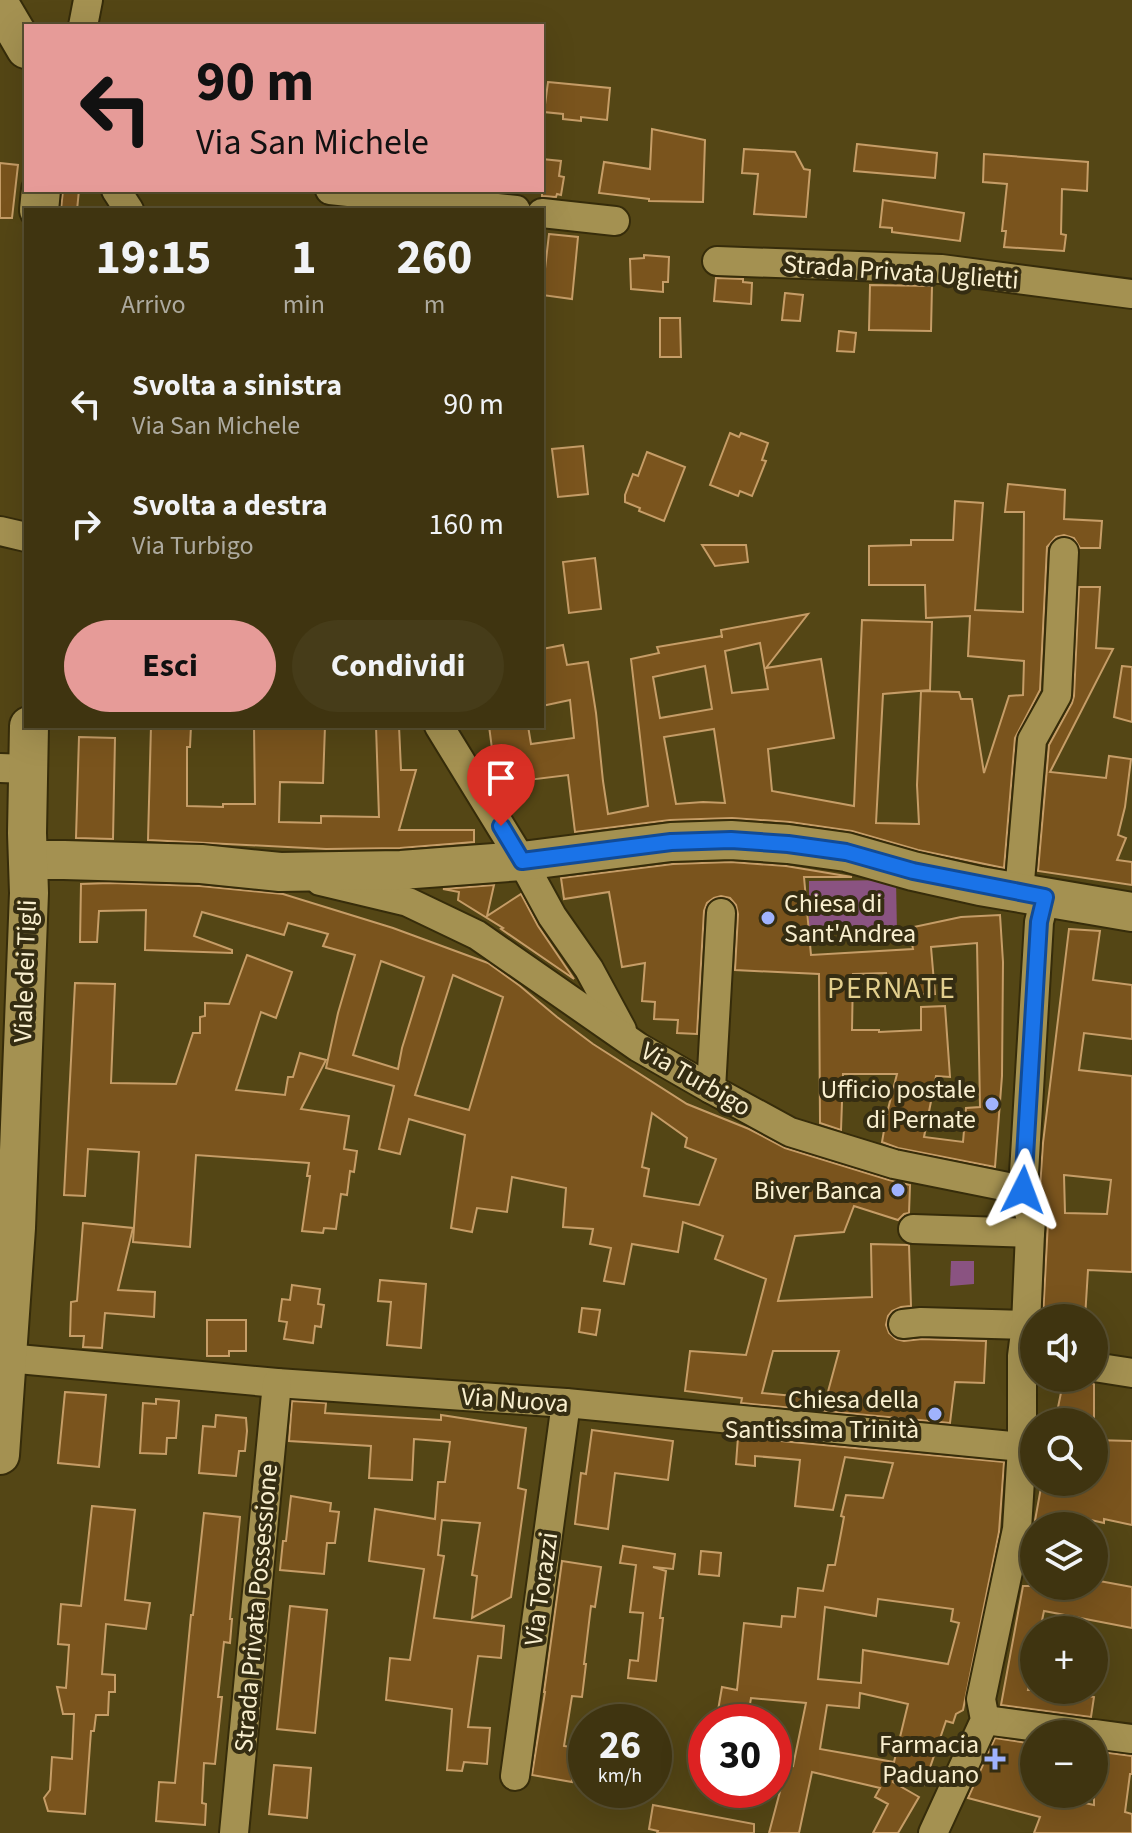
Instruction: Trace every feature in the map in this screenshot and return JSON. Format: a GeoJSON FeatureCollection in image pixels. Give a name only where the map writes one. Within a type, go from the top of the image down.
{"type":"FeatureCollection","features":[{"type":"Feature","properties":{"kind":"street"},"geometry":{"type":"LineString","coordinates":[[83,24],[88,0]]}},
{"type":"Feature","properties":{"kind":"street"},"geometry":{"type":"LineString","coordinates":[[0,5],[24,46]]}},
{"type":"Feature","properties":{"kind":"street"},"geometry":{"type":"LineString","coordinates":[[349,192],[497,208]]}},
{"type":"Feature","properties":{"kind":"street"},"geometry":{"type":"LineString","coordinates":[[544,213],[615,221]]}},
{"type":"Feature","properties":{"kind":"street","name":"Strada Privata Uglietti"},"geometry":{"type":"LineString","coordinates":[[717,261],[941,269],[1132,294]]}},
{"type":"Feature","properties":{"kind":"street"},"geometry":{"type":"LineString","coordinates":[[0,531],[24,537]]}},
{"type":"Feature","properties":{"kind":"street"},"geometry":{"type":"LineString","coordinates":[[1027,1304],[1031,1220],[1023,1190],[1039,922],[1032,895],[1032,740],[1057,695],[1064,552]]}},
{"type":"Feature","properties":{"kind":"street","name":"Viale dei Tigli"},"geometry":{"type":"LineString","coordinates":[[0,1455],[7,1358],[8,1228],[29,893],[28,860],[14,768],[28,728]]}},
{"type":"Feature","properties":{"kind":"street","name":"Via Turbigo"},"geometry":{"type":"LineString","coordinates":[[440,728],[552,916],[589,969],[625,1036],[638,1047],[790,1132],[894,1164],[1023,1190]]}},
{"type":"Feature","properties":{"kind":"street"},"geometry":{"type":"LineString","coordinates":[[28,860],[186,864],[404,886],[522,861],[671,842],[731,840],[846,852],[913,871],[1132,912]]}},
{"type":"Feature","properties":{"kind":"street"},"geometry":{"type":"LineString","coordinates":[[404,886],[625,1036]]}},
{"type":"Feature","properties":{"kind":"street"},"geometry":{"type":"LineString","coordinates":[[711,1089],[721,913]]}},
{"type":"Feature","properties":{"kind":"street"},"geometry":{"type":"LineString","coordinates":[[913,1229],[1030,1233]]}},
{"type":"Feature","properties":{"kind":"street"},"geometry":{"type":"LineString","coordinates":[[903,1324],[1020,1325]]}},
{"type":"Feature","properties":{"kind":"street","name":"Via Nuova"},"geometry":{"type":"LineString","coordinates":[[7,1358],[277,1383],[566,1403],[1020,1447]]}},
{"type":"Feature","properties":{"kind":"street"},"geometry":{"type":"LineString","coordinates":[[1108,1369],[1132,1373]]}},
{"type":"Feature","properties":{"kind":"street","name":"Strada Privata Possessione"},"geometry":{"type":"LineString","coordinates":[[234,1833],[277,1383]]}},
{"type":"Feature","properties":{"kind":"street","name":"Via Torazzi"},"geometry":{"type":"LineString","coordinates":[[515,1776],[566,1403]]}},
{"type":"Feature","properties":{"kind":"street"},"geometry":{"type":"LineString","coordinates":[[933,1833],[985,1720],[981,1699],[1017,1529],[1020,1480]]}},
{"type":"Feature","properties":{"kind":"street"},"geometry":{"type":"LineString","coordinates":[[985,1720],[1020,1725]]}},
{"type":"Feature","properties":{"kind":"street"},"geometry":{"type":"LineString","coordinates":[[1108,1736],[1132,1739]]}},
{"type":"Feature","properties":{"kind":"shaded area"},"geometry":{"type":"Polygon","coordinates":[[[896,880],[897,933],[809,934],[809,881],[896,880]]]}},
{"type":"Feature","properties":{"kind":"shaded area"},"geometry":{"type":"Polygon","coordinates":[[[951,1261],[974,1261],[974,1284],[950,1286],[951,1261]]]}},
{"type":"Feature","properties":{"kind":"building"},"geometry":{"type":"Polygon","coordinates":[[[548,82],[610,88],[607,120],[581,117],[581,121],[563,119],[563,114],[544,112],[548,82]]]}},
{"type":"Feature","properties":{"kind":"building"},"geometry":{"type":"Polygon","coordinates":[[[652,129],[705,140],[703,202],[649,201],[599,193],[604,162],[650,169],[652,129]]]}},
{"type":"Feature","properties":{"kind":"building"},"geometry":{"type":"Polygon","coordinates":[[[857,144],[937,153],[935,178],[854,171],[857,144]]]}},
{"type":"Feature","properties":{"kind":"building"},"geometry":{"type":"Polygon","coordinates":[[[744,149],[795,152],[804,169],[810,170],[806,217],[754,214],[758,174],[742,173],[744,149]]]}},
{"type":"Feature","properties":{"kind":"building"},"geometry":{"type":"Polygon","coordinates":[[[984,154],[1088,162],[1087,191],[1062,189],[1061,234],[1066,235],[1064,251],[1004,247],[1006,231],[1002,231],[1007,184],[983,182],[984,154]]]}},
{"type":"Feature","properties":{"kind":"building"},"geometry":{"type":"Polygon","coordinates":[[[544,159],[561,161],[559,176],[564,177],[561,195],[542,196],[544,159]]]}},
{"type":"Feature","properties":{"kind":"building"},"geometry":{"type":"Polygon","coordinates":[[[0,163],[18,165],[12,218],[0,218],[0,163]]]}},
{"type":"Feature","properties":{"kind":"building"},"geometry":{"type":"Polygon","coordinates":[[[63,192],[79,192],[77,208],[61,208],[63,192]]]}},
{"type":"Feature","properties":{"kind":"building"},"geometry":{"type":"Polygon","coordinates":[[[883,200],[964,213],[960,241],[892,232],[892,228],[880,227],[883,200]]]}},
{"type":"Feature","properties":{"kind":"building"},"geometry":{"type":"Polygon","coordinates":[[[549,234],[578,237],[572,299],[544,295],[549,234]]]}},
{"type":"Feature","properties":{"kind":"building"},"geometry":{"type":"Polygon","coordinates":[[[644,255],[669,257],[668,282],[663,282],[663,292],[631,289],[630,259],[644,258],[644,255]]]}},
{"type":"Feature","properties":{"kind":"building"},"geometry":{"type":"Polygon","coordinates":[[[716,278],[743,279],[743,282],[752,283],[751,304],[714,301],[716,278]]]}},
{"type":"Feature","properties":{"kind":"building"},"geometry":{"type":"Polygon","coordinates":[[[870,285],[932,286],[931,331],[869,330],[870,285]]]}},
{"type":"Feature","properties":{"kind":"building"},"geometry":{"type":"Polygon","coordinates":[[[785,293],[803,295],[800,321],[782,320],[785,293]]]}},
{"type":"Feature","properties":{"kind":"building"},"geometry":{"type":"Polygon","coordinates":[[[660,318],[680,318],[681,357],[660,357],[660,318]]]}},
{"type":"Feature","properties":{"kind":"building"},"geometry":{"type":"Polygon","coordinates":[[[839,331],[856,333],[854,352],[837,351],[839,331]]]}},
{"type":"Feature","properties":{"kind":"building"},"geometry":{"type":"Polygon","coordinates":[[[730,433],[739,437],[741,433],[768,443],[762,460],[766,461],[752,496],[740,491],[738,496],[710,485],[730,433]]]}},
{"type":"Feature","properties":{"kind":"building"},"geometry":{"type":"Polygon","coordinates":[[[583,446],[588,494],[558,497],[552,449],[583,446]]]}},
{"type":"Feature","properties":{"kind":"building"},"geometry":{"type":"Polygon","coordinates":[[[647,452],[685,467],[664,521],[625,502],[633,474],[638,476],[647,452]]]}},
{"type":"Feature","properties":{"kind":"building"},"geometry":{"type":"Polygon","coordinates":[[[1008,484],[1065,490],[1064,519],[1102,521],[1100,548],[1080,548],[1074,538],[1064,535],[1056,537],[1047,547],[1040,690],[1015,738],[1004,868],[918,850],[852,831],[790,822],[732,818],[670,820],[575,832],[568,775],[520,781],[517,761],[494,764],[489,728],[528,728],[531,744],[574,738],[570,700],[544,706],[544,649],[563,645],[567,665],[588,662],[608,814],[648,806],[631,659],[659,653],[657,647],[722,636],[721,630],[808,614],[766,668],[821,659],[834,738],[768,749],[772,791],[854,806],[862,620],[932,622],[930,690],[883,694],[876,823],[919,824],[917,785],[921,691],[959,692],[961,699],[972,699],[984,773],[1009,696],[1023,695],[1024,661],[968,656],[970,616],[926,618],[925,585],[869,585],[869,546],[911,545],[911,540],[953,540],[955,501],[983,503],[975,610],[1023,612],[1024,512],[1005,512],[1008,484]],[[760,643],[725,651],[732,693],[768,689],[760,643]],[[705,666],[653,677],[660,718],[712,709],[705,666]],[[714,729],[664,737],[676,804],[725,803],[714,729]]]}},
{"type":"Feature","properties":{"kind":"building"},"geometry":{"type":"Polygon","coordinates":[[[702,545],[746,545],[748,562],[715,566],[702,545]]]}},
{"type":"Feature","properties":{"kind":"building"},"geometry":{"type":"Polygon","coordinates":[[[595,558],[601,609],[569,613],[563,562],[595,558]]]}},
{"type":"Feature","properties":{"kind":"building"},"geometry":{"type":"Polygon","coordinates":[[[1079,587],[1100,587],[1096,648],[1113,649],[1050,772],[1106,778],[1109,756],[1131,759],[1118,835],[1126,838],[1117,860],[1132,862],[1132,885],[1038,871],[1049,745],[1074,696],[1079,587]]]}},
{"type":"Feature","properties":{"kind":"building"},"geometry":{"type":"Polygon","coordinates":[[[1122,666],[1132,667],[1132,722],[1114,717],[1122,666]]]}},
{"type":"Feature","properties":{"kind":"building"},"geometry":{"type":"Polygon","coordinates":[[[151,728],[191,728],[190,747],[187,747],[187,806],[223,807],[223,804],[255,804],[254,728],[325,728],[323,783],[280,782],[279,822],[321,823],[321,816],[379,817],[376,728],[399,728],[401,770],[416,770],[399,830],[474,830],[474,842],[400,848],[326,849],[148,840],[151,728]]]}},
{"type":"Feature","properties":{"kind":"building"},"geometry":{"type":"Polygon","coordinates":[[[79,737],[115,738],[113,839],[76,838],[79,737]]]}},
{"type":"Feature","properties":{"kind":"building"},"geometry":{"type":"Polygon","coordinates":[[[731,862],[786,866],[852,877],[804,877],[811,955],[913,949],[909,928],[961,917],[1000,915],[1003,962],[1002,1076],[995,1167],[898,1148],[882,1142],[897,1074],[843,1074],[841,1130],[820,1123],[819,974],[735,970],[738,914],[730,898],[714,898],[707,903],[704,911],[697,1034],[677,1033],[678,1020],[654,1019],[655,1002],[642,1001],[645,963],[622,967],[609,892],[564,899],[561,878],[673,864],[731,862]],[[977,943],[931,947],[935,994],[888,993],[886,973],[853,974],[852,1030],[921,1030],[921,1007],[945,1006],[950,1077],[936,1076],[924,1137],[963,1142],[966,1108],[980,1107],[977,943]]]}},
{"type":"Feature","properties":{"kind":"building"},"geometry":{"type":"Polygon","coordinates":[[[81,884],[200,886],[283,894],[393,928],[488,963],[593,1044],[687,1104],[749,1129],[785,1148],[910,1185],[909,1213],[898,1220],[854,1206],[844,1232],[795,1236],[778,1301],[872,1297],[871,1244],[909,1245],[911,1306],[892,1311],[886,1325],[889,1333],[904,1341],[986,1341],[984,1383],[955,1382],[950,1423],[741,1403],[742,1398],[685,1391],[690,1351],[746,1355],[766,1279],[715,1259],[723,1236],[683,1222],[678,1252],[632,1244],[624,1284],[604,1281],[611,1248],[590,1244],[593,1229],[563,1227],[566,1188],[512,1177],[507,1212],[477,1208],[472,1232],[451,1228],[465,1135],[409,1119],[400,1154],[379,1149],[394,1086],[326,1068],[355,955],[323,946],[328,934],[288,923],[284,935],[202,912],[194,936],[232,950],[232,953],[145,950],[146,910],[99,911],[97,942],[80,942],[81,884]],[[381,961],[353,1055],[398,1069],[424,977],[381,961]],[[453,975],[415,1095],[469,1110],[503,997],[453,975]],[[652,1113],[642,1167],[649,1169],[644,1196],[699,1205],[716,1159],[685,1147],[687,1138],[652,1113]],[[773,1351],[762,1393],[826,1399],[839,1351],[773,1351]]]}},
{"type":"Feature","properties":{"kind":"building"},"geometry":{"type":"Polygon","coordinates":[[[494,885],[487,916],[521,894],[538,926],[574,979],[458,900],[459,892],[443,889],[494,885]]]}},
{"type":"Feature","properties":{"kind":"building"},"geometry":{"type":"Polygon","coordinates":[[[1069,929],[1100,931],[1093,980],[1132,985],[1132,1039],[1084,1033],[1079,1070],[1132,1076],[1132,1272],[1088,1270],[1086,1304],[1044,1304],[1048,1221],[1040,1188],[1069,929]],[[1064,1175],[1065,1213],[1107,1214],[1111,1180],[1064,1175]]]}},
{"type":"Feature","properties":{"kind":"building"},"geometry":{"type":"Polygon","coordinates":[[[247,955],[292,972],[276,1018],[261,1012],[236,1090],[285,1095],[288,1077],[293,1077],[300,1053],[326,1060],[301,1109],[349,1116],[344,1149],[357,1151],[347,1195],[341,1194],[336,1229],[324,1228],[323,1233],[302,1231],[309,1163],[196,1155],[190,1247],[133,1242],[139,1152],[88,1149],[85,1196],[64,1195],[75,983],[115,984],[111,1083],[176,1084],[193,1033],[200,1033],[200,1017],[205,1016],[205,1003],[229,1004],[247,955]]]}},
{"type":"Feature","properties":{"kind":"building"},"geometry":{"type":"Polygon","coordinates":[[[83,1223],[133,1228],[118,1290],[155,1292],[154,1317],[105,1313],[102,1348],[83,1347],[84,1336],[70,1336],[71,1302],[77,1301],[83,1223]]]}},
{"type":"Feature","properties":{"kind":"building"},"geometry":{"type":"Polygon","coordinates":[[[380,1280],[426,1284],[421,1348],[387,1345],[391,1302],[378,1301],[380,1280]]]}},
{"type":"Feature","properties":{"kind":"building"},"geometry":{"type":"Polygon","coordinates":[[[292,1285],[320,1289],[318,1304],[324,1305],[321,1327],[315,1326],[313,1343],[284,1339],[287,1322],[279,1321],[282,1299],[290,1300],[292,1285]]]}},
{"type":"Feature","properties":{"kind":"building"},"geometry":{"type":"Polygon","coordinates":[[[582,1308],[600,1310],[596,1335],[579,1332],[582,1308]]]}},
{"type":"Feature","properties":{"kind":"building"},"geometry":{"type":"Polygon","coordinates":[[[207,1320],[246,1320],[246,1351],[229,1351],[229,1356],[207,1356],[207,1320]]]}},
{"type":"Feature","properties":{"kind":"building"},"geometry":{"type":"Polygon","coordinates":[[[65,1392],[106,1395],[99,1467],[58,1463],[65,1392]]]}},
{"type":"Feature","properties":{"kind":"building"},"geometry":{"type":"Polygon","coordinates":[[[1061,1392],[1094,1392],[1094,1408],[1058,1408],[1061,1392]]]}},
{"type":"Feature","properties":{"kind":"building"},"geometry":{"type":"Polygon","coordinates":[[[156,1399],[179,1401],[176,1438],[167,1438],[166,1454],[140,1453],[143,1403],[156,1404],[156,1399]]]}},
{"type":"Feature","properties":{"kind":"building"},"geometry":{"type":"Polygon","coordinates":[[[292,1401],[326,1403],[325,1413],[441,1420],[441,1415],[526,1428],[518,1488],[526,1490],[511,1597],[472,1618],[477,1576],[472,1575],[480,1523],[442,1520],[438,1555],[444,1556],[434,1618],[504,1626],[501,1658],[478,1656],[468,1727],[490,1728],[487,1764],[464,1762],[462,1771],[447,1770],[452,1709],[386,1700],[390,1658],[410,1660],[424,1569],[369,1561],[375,1509],[435,1519],[438,1482],[445,1482],[450,1442],[414,1439],[412,1480],[369,1478],[371,1446],[289,1441],[292,1401]]]}},
{"type":"Feature","properties":{"kind":"building"},"geometry":{"type":"Polygon","coordinates":[[[216,1415],[246,1418],[245,1451],[239,1451],[236,1476],[199,1473],[203,1426],[215,1427],[216,1415]]]}},
{"type":"Feature","properties":{"kind":"building"},"geometry":{"type":"Polygon","coordinates":[[[592,1430],[673,1441],[668,1480],[615,1473],[608,1529],[575,1524],[581,1473],[586,1474],[592,1430]]]}},
{"type":"Feature","properties":{"kind":"building"},"geometry":{"type":"Polygon","coordinates":[[[738,1437],[1004,1462],[999,1532],[963,1710],[956,1714],[953,1723],[946,1721],[924,1785],[895,1776],[893,1782],[919,1797],[898,1833],[873,1833],[888,1804],[875,1797],[880,1788],[812,1772],[799,1833],[769,1833],[776,1808],[792,1808],[792,1766],[806,1703],[751,1698],[750,1704],[719,1704],[722,1687],[737,1690],[744,1623],[781,1627],[782,1616],[795,1617],[798,1588],[823,1591],[828,1565],[835,1565],[846,1495],[883,1498],[893,1463],[845,1457],[833,1510],[795,1506],[800,1460],[755,1456],[755,1466],[736,1464],[738,1437]],[[878,1599],[876,1616],[825,1607],[818,1679],[861,1683],[863,1650],[948,1664],[959,1623],[951,1621],[953,1609],[878,1599]],[[860,1693],[859,1708],[827,1705],[820,1749],[894,1762],[908,1704],[860,1693]]]}},
{"type":"Feature","properties":{"kind":"building"},"geometry":{"type":"Polygon","coordinates":[[[1108,1440],[1132,1441],[1132,1525],[1108,1520],[1108,1512],[1037,1512],[1039,1496],[1108,1496],[1108,1440]]]}},
{"type":"Feature","properties":{"kind":"building"},"geometry":{"type":"Polygon","coordinates":[[[291,1496],[331,1503],[330,1511],[339,1512],[335,1543],[327,1543],[324,1574],[280,1570],[291,1496]]]}},
{"type":"Feature","properties":{"kind":"building"},"geometry":{"type":"Polygon","coordinates":[[[92,1506],[135,1510],[125,1600],[150,1603],[146,1629],[106,1624],[102,1674],[115,1675],[115,1692],[109,1692],[108,1715],[96,1715],[94,1731],[91,1731],[85,1814],[48,1811],[44,1798],[50,1790],[52,1757],[72,1759],[74,1714],[63,1714],[57,1687],[66,1688],[69,1645],[58,1644],[61,1604],[81,1606],[92,1506]]]}},
{"type":"Feature","properties":{"kind":"building"},"geometry":{"type":"Polygon","coordinates":[[[204,1513],[240,1517],[230,1643],[224,1642],[218,1697],[222,1697],[215,1764],[204,1763],[202,1803],[206,1804],[205,1825],[156,1821],[159,1782],[175,1783],[204,1513]]]}},
{"type":"Feature","properties":{"kind":"building"},"geometry":{"type":"Polygon","coordinates":[[[623,1546],[675,1554],[673,1569],[653,1567],[666,1571],[656,1681],[628,1678],[630,1660],[638,1661],[643,1613],[630,1612],[636,1565],[620,1563],[623,1546]]]}},
{"type":"Feature","properties":{"kind":"building"},"geometry":{"type":"Polygon","coordinates":[[[701,1551],[721,1553],[719,1576],[699,1574],[701,1551]]]}},
{"type":"Feature","properties":{"kind":"building"},"geometry":{"type":"Polygon","coordinates":[[[562,1561],[601,1567],[595,1607],[591,1606],[582,1697],[572,1696],[571,1704],[568,1704],[564,1746],[568,1747],[568,1781],[532,1775],[562,1561]]]}},
{"type":"Feature","properties":{"kind":"building"},"geometry":{"type":"Polygon","coordinates":[[[1108,1583],[1132,1587],[1132,1628],[1108,1623],[1108,1616],[1070,1616],[1044,1611],[1043,1616],[1020,1616],[1020,1704],[1093,1704],[1091,1717],[1001,1705],[1020,1600],[1108,1600],[1108,1583]]]}},
{"type":"Feature","properties":{"kind":"building"},"geometry":{"type":"Polygon","coordinates":[[[290,1606],[327,1610],[315,1733],[277,1729],[290,1606]]]}},
{"type":"Feature","properties":{"kind":"building"},"geometry":{"type":"Polygon","coordinates":[[[995,1738],[1020,1742],[1020,1808],[1108,1808],[1108,1753],[1132,1756],[1125,1812],[1132,1814],[1132,1833],[1034,1833],[1040,1817],[968,1798],[995,1738]]]}},
{"type":"Feature","properties":{"kind":"building"},"geometry":{"type":"Polygon","coordinates":[[[274,1765],[311,1768],[307,1818],[269,1814],[274,1765]]]}},
{"type":"Feature","properties":{"kind":"building"},"geometry":{"type":"Polygon","coordinates":[[[652,1808],[669,1808],[754,1824],[754,1833],[657,1833],[649,1829],[652,1808]]]}},
{"type":"Feature","properties":{"kind":"place","name":"Chiesa di Sant'Andrea"},"geometry":{"type":"Point","coordinates":[768,918]}},
{"type":"Feature","properties":{"kind":"place","name":"Ufficio postale di Pernate"},"geometry":{"type":"Point","coordinates":[992,1104]}},
{"type":"Feature","properties":{"kind":"place","name":"Biver Banca"},"geometry":{"type":"Point","coordinates":[898,1190]}},
{"type":"Feature","properties":{"kind":"place","name":"Chiesa della Santissima Trinità"},"geometry":{"type":"Point","coordinates":[935,1414]}},
{"type":"Feature","properties":{"kind":"place","name":"Farmacia Paduano"},"geometry":{"type":"Point","coordinates":[995,1759]}},
{"type":"Feature","properties":{"kind":"district","name":"PERNATE"},"geometry":{"type":"Point","coordinates":[892,988]}},
{"type":"Feature","properties":{"kind":"route"},"geometry":{"type":"LineString","coordinates":[[501,826],[522,861],[671,842],[731,840],[846,852],[913,871],[1045,897],[1039,922],[1023,1190]]}}]}
